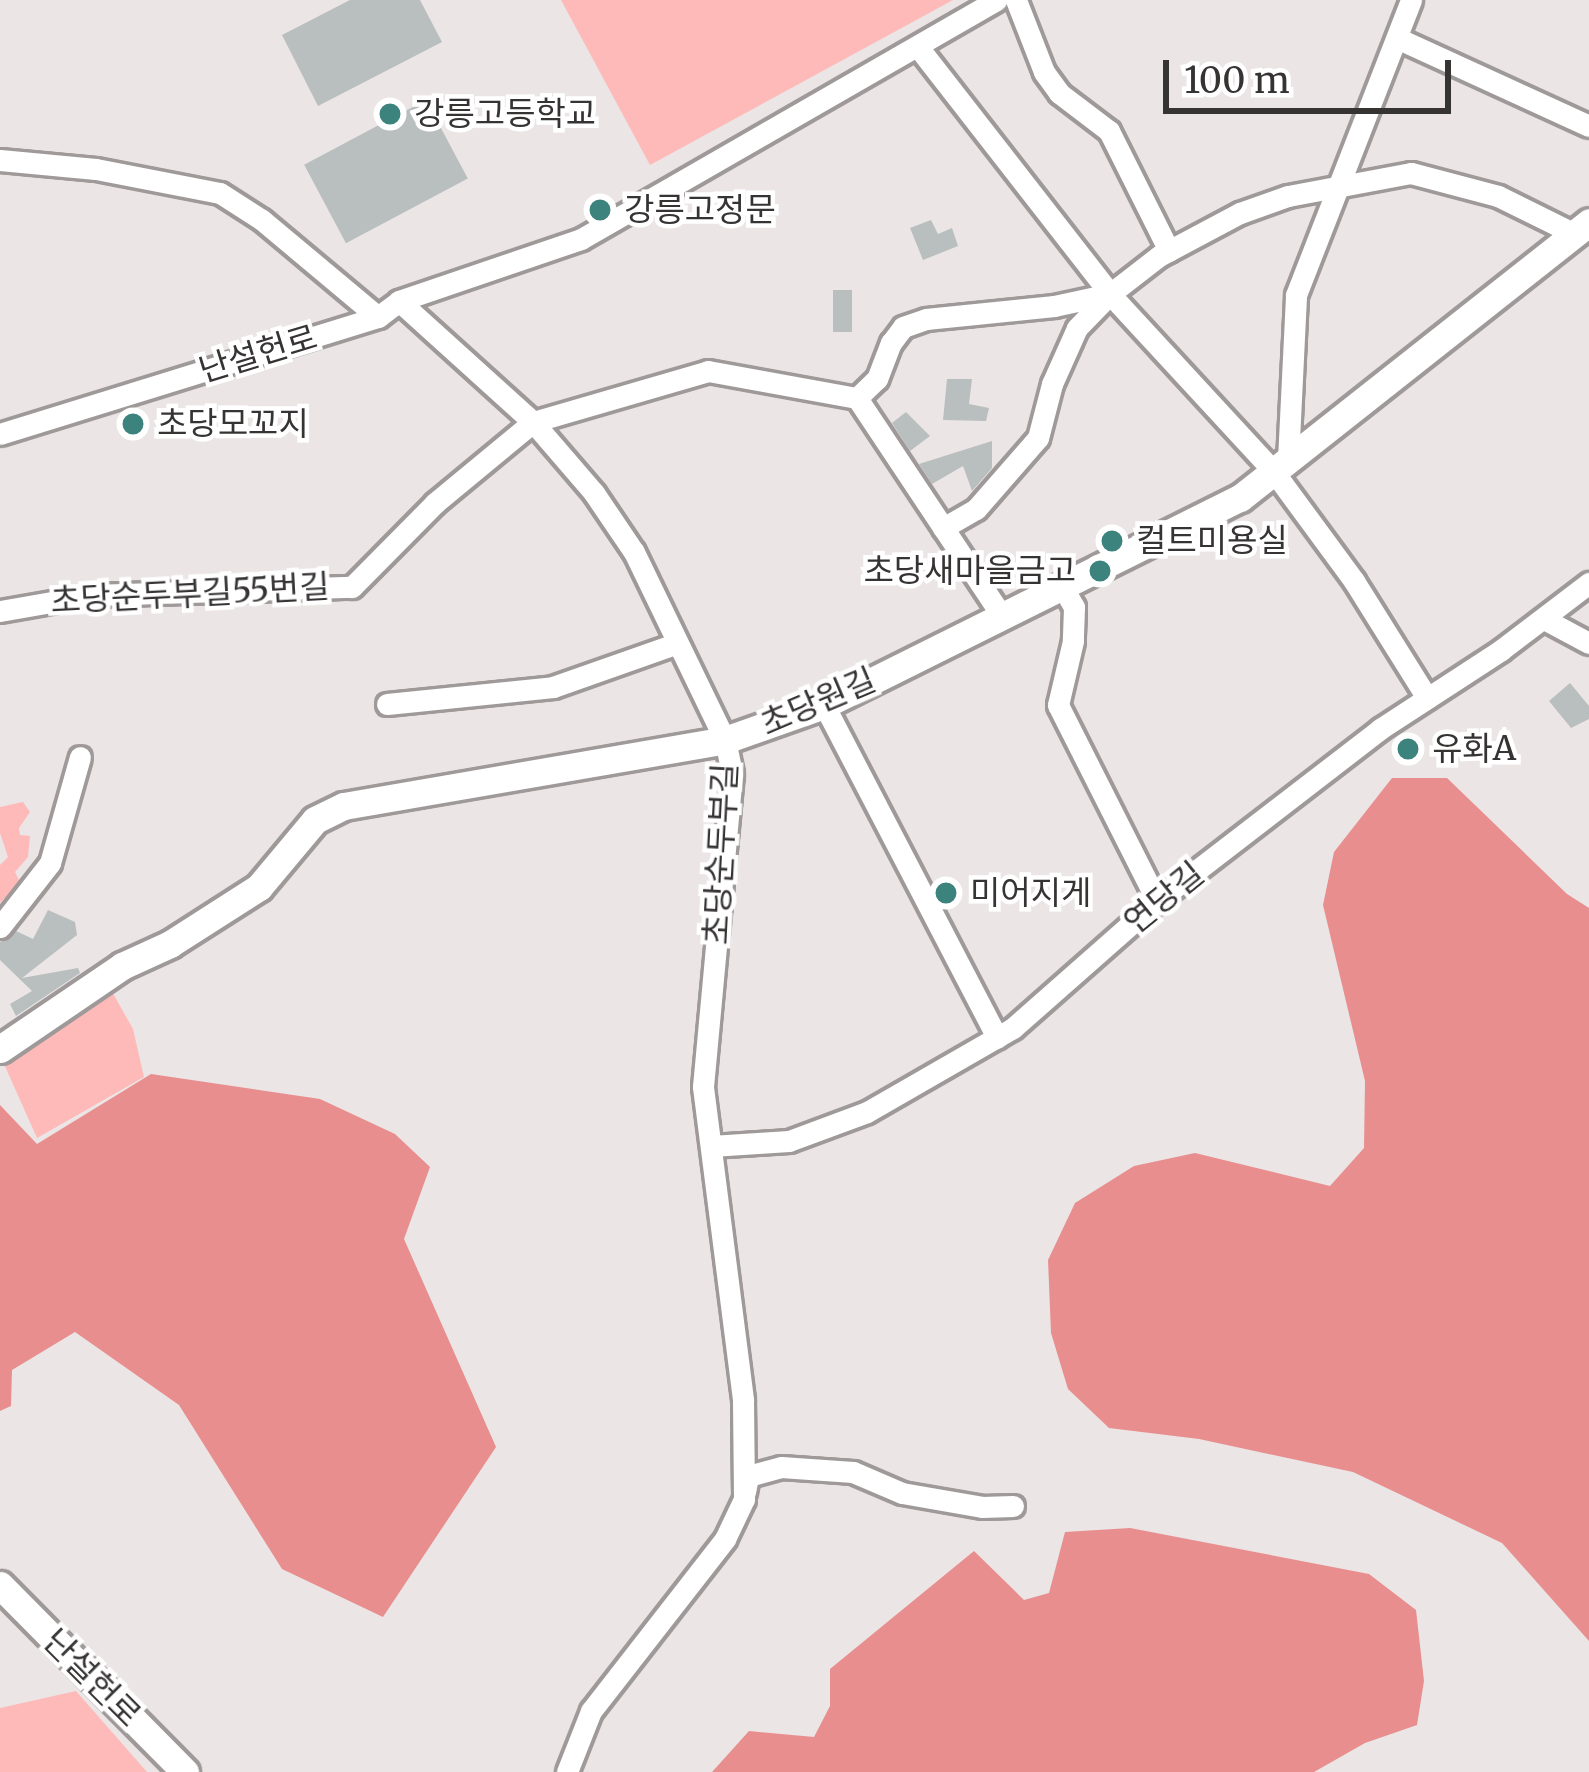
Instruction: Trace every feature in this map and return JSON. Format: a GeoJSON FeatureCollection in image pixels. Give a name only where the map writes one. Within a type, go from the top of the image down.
{"type":"FeatureCollection","features":[{"type":"Feature","properties":{"kind":"street"},"geometry":{"type":"LineString","coordinates":[[0,160],[96,170],[220,193],[262,220],[378,317],[399,301],[581,239],[995,0]]}},
{"type":"Feature","properties":{"kind":"street"},"geometry":{"type":"LineString","coordinates":[[1016,0],[1044,72],[1059,93],[1109,131],[1168,250]]}},
{"type":"Feature","properties":{"kind":"street"},"geometry":{"type":"LineString","coordinates":[[1281,466],[1296,295],[1411,0]]}},
{"type":"Feature","properties":{"kind":"street"},"geometry":{"type":"LineString","coordinates":[[1399,39],[1589,126]]}},
{"type":"Feature","properties":{"kind":"street"},"geometry":{"type":"LineString","coordinates":[[918,47],[1110,294],[1281,466],[1427,698]]}},
{"type":"Feature","properties":{"kind":"street"},"geometry":{"type":"LineString","coordinates":[[943,528],[976,509],[1038,438],[1052,384],[1077,328],[1110,294],[1168,250],[1240,213],[1288,196],[1411,173],[1498,196],[1582,228]]}},
{"type":"Feature","properties":{"kind":"street","name":"초당원길"},"geometry":{"type":"LineString","coordinates":[[0,1049],[122,966],[170,944],[259,886],[315,820],[344,806],[725,740],[824,705],[1240,498],[1582,228]]}},
{"type":"Feature","properties":{"kind":"street"},"geometry":{"type":"LineString","coordinates":[[857,398],[877,379],[903,327],[926,319],[1054,306],[1110,294]]}},
{"type":"Feature","properties":{"kind":"street","name":"초당순두부길"},"geometry":{"type":"LineString","coordinates":[[399,301],[532,422],[594,493],[634,552],[725,740],[732,774],[703,1088],[743,1400],[744,1499],[725,1540],[591,1711],[566,1772]]}},
{"type":"Feature","properties":{"kind":"street","name":"난설헌로"},"geometry":{"type":"LineString","coordinates":[[0,434],[378,317]]}},
{"type":"Feature","properties":{"kind":"street"},"geometry":{"type":"LineString","coordinates":[[532,422],[708,371],[857,398],[1001,615]]}},
{"type":"Feature","properties":{"kind":"street","name":"초당순두부길55번길"},"geometry":{"type":"LineString","coordinates":[[0,610],[92,595],[352,587],[435,503],[532,422]]}},
{"type":"Feature","properties":{"kind":"street","name":"연당길"},"geometry":{"type":"LineString","coordinates":[[711,1146],[789,1141],[848,1119],[997,1038],[1156,901],[1589,583]]}},
{"type":"Feature","properties":{"kind":"street"},"geometry":{"type":"LineString","coordinates":[[1063,588],[1074,607],[1058,705],[1156,901]]}},
{"type":"Feature","properties":{"kind":"street"},"geometry":{"type":"LineString","coordinates":[[1544,620],[1589,643]]}},
{"type":"Feature","properties":{"kind":"street"},"geometry":{"type":"LineString","coordinates":[[387,704],[553,687],[675,644]]}},
{"type":"Feature","properties":{"kind":"street"},"geometry":{"type":"LineString","coordinates":[[824,705],[997,1038]]}},
{"type":"Feature","properties":{"kind":"street"},"geometry":{"type":"LineString","coordinates":[[0,927],[50,863],[80,757]]}},
{"type":"Feature","properties":{"kind":"street"},"geometry":{"type":"LineString","coordinates":[[744,1499],[748,1476],[781,1467],[853,1472],[902,1493],[982,1508],[1013,1506]]}},
{"type":"Feature","properties":{"kind":"street","name":"난설헌로"},"geometry":{"type":"LineString","coordinates":[[0,1585],[185,1772]]}},
{"type":"Feature","properties":{"kind":"shaded area"},"geometry":{"type":"Polygon","coordinates":[[[561,0],[953,0],[650,165],[561,0]]]}},
{"type":"Feature","properties":{"kind":"shaded area"},"geometry":{"type":"Polygon","coordinates":[[[1392,778],[1447,778],[1567,894],[1589,908],[1589,1641],[1502,1543],[1353,1472],[1199,1439],[1109,1428],[1068,1389],[1051,1333],[1048,1260],[1075,1203],[1134,1166],[1195,1153],[1330,1186],[1364,1148],[1365,1081],[1323,905],[1334,852],[1392,778]]]}},
{"type":"Feature","properties":{"kind":"shaded area"},"geometry":{"type":"Polygon","coordinates":[[[23,802],[30,812],[19,828],[20,835],[30,836],[28,857],[15,872],[20,882],[0,903],[0,865],[8,857],[0,833],[0,807],[23,802]]]}},
{"type":"Feature","properties":{"kind":"shaded area"},"geometry":{"type":"Polygon","coordinates":[[[107,983],[133,1029],[144,1077],[37,1138],[4,1064],[107,983]]]}},
{"type":"Feature","properties":{"kind":"shaded area"},"geometry":{"type":"Polygon","coordinates":[[[151,1074],[320,1099],[395,1134],[430,1167],[404,1239],[496,1447],[383,1617],[282,1569],[179,1405],[75,1332],[12,1370],[11,1406],[0,1411],[0,1105],[37,1144],[151,1074]]]}},
{"type":"Feature","properties":{"kind":"shaded area"},"geometry":{"type":"Polygon","coordinates":[[[1130,1528],[1369,1574],[1416,1610],[1424,1681],[1417,1725],[1365,1743],[1314,1772],[712,1772],[749,1731],[814,1737],[830,1706],[830,1669],[974,1551],[1024,1600],[1049,1593],[1065,1532],[1130,1528]]]}},
{"type":"Feature","properties":{"kind":"shaded area"},"geometry":{"type":"Polygon","coordinates":[[[76,1691],[147,1772],[0,1772],[0,1708],[76,1691]]]}},
{"type":"Feature","properties":{"kind":"building"},"geometry":{"type":"Polygon","coordinates":[[[350,0],[420,0],[442,42],[318,106],[282,35],[350,0]]]}},
{"type":"Feature","properties":{"kind":"building"},"geometry":{"type":"Polygon","coordinates":[[[426,100],[468,179],[346,243],[304,165],[426,100]]]}},
{"type":"Feature","properties":{"kind":"building"},"geometry":{"type":"Polygon","coordinates":[[[931,220],[938,234],[952,228],[958,246],[923,260],[910,228],[931,220]]]}},
{"type":"Feature","properties":{"kind":"building"},"geometry":{"type":"Polygon","coordinates":[[[833,290],[852,290],[852,332],[833,332],[833,290]]]}},
{"type":"Feature","properties":{"kind":"building"},"geometry":{"type":"Polygon","coordinates":[[[947,379],[972,379],[969,404],[989,408],[986,421],[943,420],[947,379]]]}},
{"type":"Feature","properties":{"kind":"building"},"geometry":{"type":"Polygon","coordinates":[[[906,412],[930,436],[910,451],[892,423],[906,412]]]}},
{"type":"Feature","properties":{"kind":"building"},"geometry":{"type":"Polygon","coordinates":[[[992,441],[992,468],[972,491],[963,466],[932,484],[919,464],[992,441]]]}},
{"type":"Feature","properties":{"kind":"building"},"geometry":{"type":"Polygon","coordinates":[[[1570,683],[1589,706],[1589,719],[1571,728],[1549,701],[1570,683]]]}},
{"type":"Feature","properties":{"kind":"building"},"geometry":{"type":"Polygon","coordinates":[[[48,910],[75,922],[77,935],[22,978],[78,968],[80,973],[16,1016],[10,1004],[32,991],[0,960],[0,942],[16,931],[33,939],[48,910]]]}},
{"type":"Feature","properties":{"kind":"place","name":"강릉고등학교"},"geometry":{"type":"Point","coordinates":[390,114]}},
{"type":"Feature","properties":{"kind":"place","name":"강릉고정문"},"geometry":{"type":"Point","coordinates":[600,210]}},
{"type":"Feature","properties":{"kind":"place","name":"초당모꼬지"},"geometry":{"type":"Point","coordinates":[133,424]}},
{"type":"Feature","properties":{"kind":"place","name":"컬트미용실"},"geometry":{"type":"Point","coordinates":[1112,541]}},
{"type":"Feature","properties":{"kind":"place","name":"초당새마을금고"},"geometry":{"type":"Point","coordinates":[1100,571]}},
{"type":"Feature","properties":{"kind":"place","name":"유화A"},"geometry":{"type":"Point","coordinates":[1408,749]}},
{"type":"Feature","properties":{"kind":"place","name":"미어지게"},"geometry":{"type":"Point","coordinates":[946,893]}}]}
